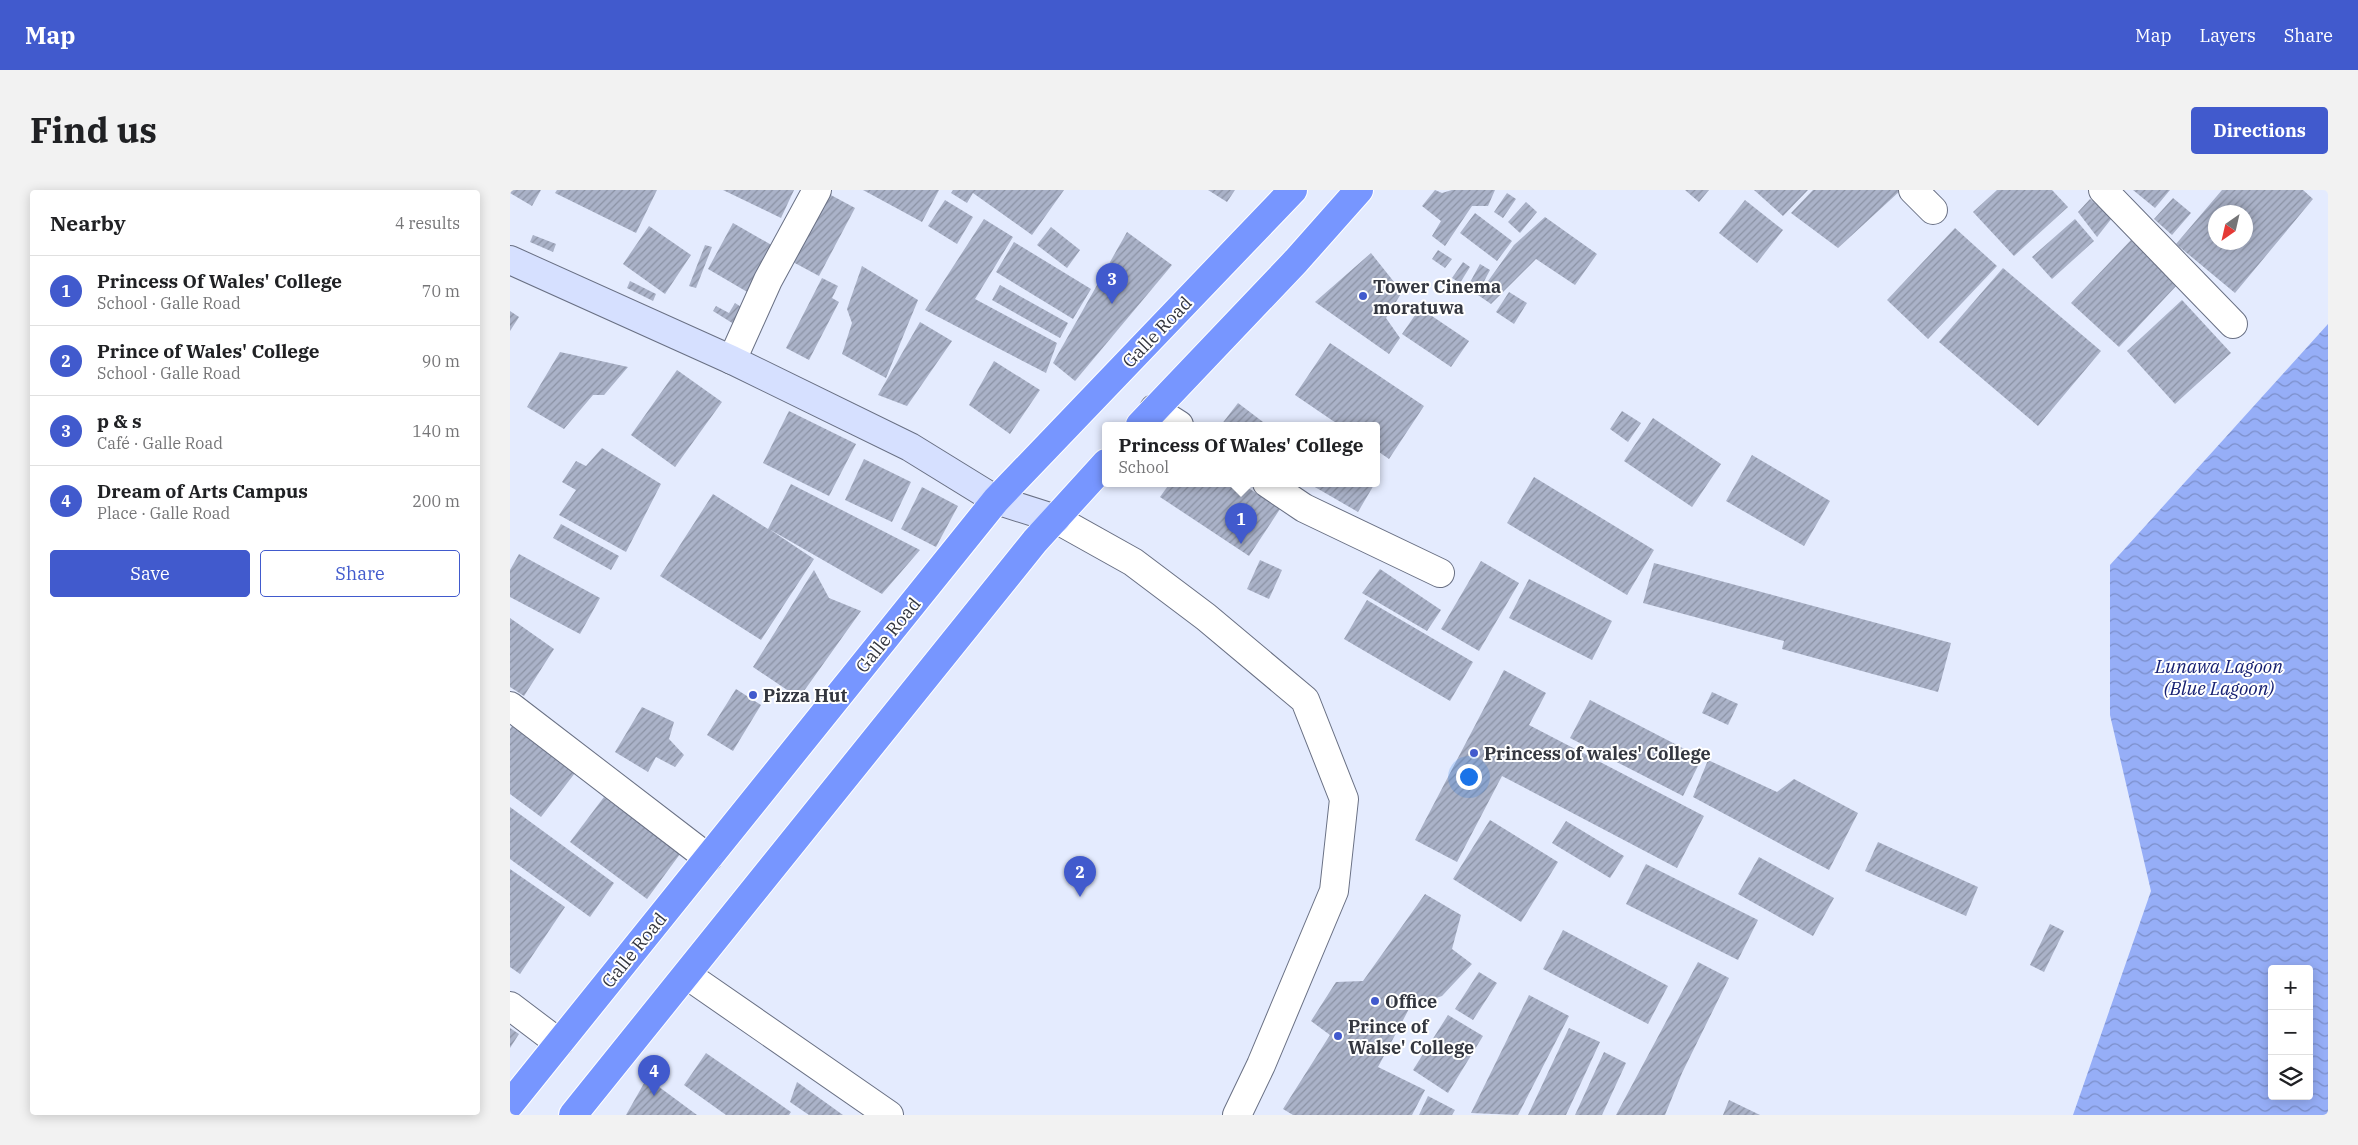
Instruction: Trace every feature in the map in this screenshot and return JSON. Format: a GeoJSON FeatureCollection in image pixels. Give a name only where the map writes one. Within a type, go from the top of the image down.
{"type":"FeatureCollection","features":[{"type":"Feature","properties":{"kind":"highway","name":"Galle Road"},"geometry":{"type":"LineString","coordinates":[[510,1104],[996,500],[1293,190]]}},
{"type":"Feature","properties":{"kind":"highway"},"geometry":{"type":"LineString","coordinates":[[1147,417],[1289,268],[1359,190]]}},
{"type":"Feature","properties":{"kind":"highway"},"geometry":{"type":"LineString","coordinates":[[574,1115],[1035,541],[1102,467]]}},
{"type":"Feature","properties":{"kind":"street"},"geometry":{"type":"LineString","coordinates":[[732,360],[768,280],[817,190]]}},
{"type":"Feature","properties":{"kind":"street"},"geometry":{"type":"LineString","coordinates":[[1913,190],[1933,210]]}},
{"type":"Feature","properties":{"kind":"street"},"geometry":{"type":"LineString","coordinates":[[2102,190],[2234,324]]}},
{"type":"Feature","properties":{"kind":"street"},"geometry":{"type":"LineString","coordinates":[[510,260],[732,360],[910,447],[996,500],[1056,519],[1133,562],[1206,617],[1305,700],[1344,799],[1334,891],[1261,1065],[1237,1115]]}},
{"type":"Feature","properties":{"kind":"street"},"geometry":{"type":"LineString","coordinates":[[1147,417],[1167,422]]}},
{"type":"Feature","properties":{"kind":"street"},"geometry":{"type":"LineString","coordinates":[[1273,487],[1304,508],[1440,573]]}},
{"type":"Feature","properties":{"kind":"street"},"geometry":{"type":"LineString","coordinates":[[510,706],[708,858]]}},
{"type":"Feature","properties":{"kind":"street"},"geometry":{"type":"LineString","coordinates":[[687,975],[889,1115]]}},
{"type":"Feature","properties":{"kind":"street"},"geometry":{"type":"LineString","coordinates":[[510,1006],[559,1043]]}},
{"type":"Feature","properties":{"kind":"water","name":"Lunawa Lagoon (Blue Lagoon)"},"geometry":{"type":"Polygon","coordinates":[[[2328,324],[2328,1115],[2073,1115],[2151,891],[2110,715],[2110,565],[2328,324]]]}},
{"type":"Feature","properties":{"kind":"building"},"geometry":{"type":"Polygon","coordinates":[[[510,190],[541,190],[532,206],[510,193],[510,190]]]}},
{"type":"Feature","properties":{"kind":"building"},"geometry":{"type":"Polygon","coordinates":[[[557,190],[657,190],[636,233],[555,193],[557,190]]]}},
{"type":"Feature","properties":{"kind":"building"},"geometry":{"type":"Polygon","coordinates":[[[723,190],[794,190],[781,218],[723,190]]]}},
{"type":"Feature","properties":{"kind":"building"},"geometry":{"type":"Polygon","coordinates":[[[863,190],[939,190],[922,222],[863,190]]]}},
{"type":"Feature","properties":{"kind":"building"},"geometry":{"type":"Polygon","coordinates":[[[953,190],[1064,190],[1032,235],[973,193],[967,203],[951,193],[953,190]]]}},
{"type":"Feature","properties":{"kind":"building"},"geometry":{"type":"Polygon","coordinates":[[[1208,190],[1235,190],[1227,202],[1208,190]]]}},
{"type":"Feature","properties":{"kind":"building"},"geometry":{"type":"Polygon","coordinates":[[[1435,190],[1442,193],[1452,190],[1495,190],[1488,206],[1472,206],[1445,246],[1432,236],[1441,221],[1422,206],[1435,190]]]}},
{"type":"Feature","properties":{"kind":"building"},"geometry":{"type":"Polygon","coordinates":[[[1685,190],[1709,190],[1699,202],[1685,190]]]}},
{"type":"Feature","properties":{"kind":"building"},"geometry":{"type":"Polygon","coordinates":[[[1754,190],[1808,190],[1783,216],[1754,190]]]}},
{"type":"Feature","properties":{"kind":"building"},"geometry":{"type":"Polygon","coordinates":[[[1813,190],[1901,190],[1838,248],[1791,213],[1813,190]]]}},
{"type":"Feature","properties":{"kind":"building"},"geometry":{"type":"Polygon","coordinates":[[[1997,190],[2052,190],[2068,207],[2014,256],[1973,212],[1997,190]]]}},
{"type":"Feature","properties":{"kind":"building"},"geometry":{"type":"Polygon","coordinates":[[[2133,190],[2170,190],[2155,208],[2133,190]]]}},
{"type":"Feature","properties":{"kind":"building"},"geometry":{"type":"Polygon","coordinates":[[[2222,190],[2303,190],[2313,199],[2235,293],[2176,244],[2208,206],[2208,250],[2253,250],[2253,205],[2209,205],[2222,190]]]}},
{"type":"Feature","properties":{"kind":"building"},"geometry":{"type":"Polygon","coordinates":[[[1507,193],[1516,199],[1503,218],[1494,212],[1507,193]]]}},
{"type":"Feature","properties":{"kind":"building"},"geometry":{"type":"Polygon","coordinates":[[[829,194],[855,208],[819,276],[793,262],[829,194]]]}},
{"type":"Feature","properties":{"kind":"building"},"geometry":{"type":"Polygon","coordinates":[[[2173,198],[2191,213],[2172,235],[2154,219],[2173,198]]]}},
{"type":"Feature","properties":{"kind":"building"},"geometry":{"type":"Polygon","coordinates":[[[2090,199],[2112,218],[2097,237],[2078,212],[2090,199]]]}},
{"type":"Feature","properties":{"kind":"building"},"geometry":{"type":"Polygon","coordinates":[[[945,200],[973,217],[957,244],[928,226],[945,200]]]}},
{"type":"Feature","properties":{"kind":"building"},"geometry":{"type":"Polygon","coordinates":[[[1745,200],[1783,230],[1757,263],[1719,233],[1745,200]]]}},
{"type":"Feature","properties":{"kind":"building"},"geometry":{"type":"Polygon","coordinates":[[[1526,202],[1537,212],[1520,233],[1508,222],[1526,202]]]}},
{"type":"Feature","properties":{"kind":"building"},"geometry":{"type":"Polygon","coordinates":[[[1475,213],[1512,241],[1497,261],[1460,233],[1475,213]]]}},
{"type":"Feature","properties":{"kind":"building"},"geometry":{"type":"Polygon","coordinates":[[[1545,217],[1597,254],[1575,285],[1536,259],[1491,304],[1478,295],[1514,245],[1545,217]]]}},
{"type":"Feature","properties":{"kind":"building"},"geometry":{"type":"Polygon","coordinates":[[[984,219],[1013,237],[975,299],[1057,343],[1046,373],[925,310],[984,219]]]}},
{"type":"Feature","properties":{"kind":"building"},"geometry":{"type":"Polygon","coordinates":[[[2075,219],[2094,241],[2052,279],[2032,257],[2075,219]]]}},
{"type":"Feature","properties":{"kind":"building"},"geometry":{"type":"Polygon","coordinates":[[[733,223],[775,247],[749,293],[708,269],[733,223]]]}},
{"type":"Feature","properties":{"kind":"building"},"geometry":{"type":"Polygon","coordinates":[[[649,226],[691,255],[665,294],[623,264],[649,226]]]}},
{"type":"Feature","properties":{"kind":"building"},"geometry":{"type":"Polygon","coordinates":[[[1051,227],[1080,250],[1067,268],[1037,245],[1051,227]]]}},
{"type":"Feature","properties":{"kind":"building"},"geometry":{"type":"Polygon","coordinates":[[[1955,228],[1997,266],[1928,339],[1887,300],[1955,228]]]}},
{"type":"Feature","properties":{"kind":"building"},"geometry":{"type":"Polygon","coordinates":[[[1127,232],[1172,265],[1075,381],[1053,363],[1127,232]]]}},
{"type":"Feature","properties":{"kind":"building"},"geometry":{"type":"Polygon","coordinates":[[[533,235],[556,244],[553,252],[530,242],[533,235]]]}},
{"type":"Feature","properties":{"kind":"building"},"geometry":{"type":"Polygon","coordinates":[[[2131,240],[2178,284],[2119,347],[2071,303],[2131,240]]]}},
{"type":"Feature","properties":{"kind":"building"},"geometry":{"type":"Polygon","coordinates":[[[1014,242],[1091,289],[1073,319],[996,272],[1014,242]]]}},
{"type":"Feature","properties":{"kind":"building"},"geometry":{"type":"Polygon","coordinates":[[[705,245],[712,247],[696,288],[689,286],[705,245]]]}},
{"type":"Feature","properties":{"kind":"building"},"geometry":{"type":"Polygon","coordinates":[[[1438,250],[1452,259],[1445,268],[1432,259],[1438,250]]]}},
{"type":"Feature","properties":{"kind":"building"},"geometry":{"type":"Polygon","coordinates":[[[1371,253],[1402,292],[1386,318],[1400,338],[1389,354],[1315,302],[1371,253]]]}},
{"type":"Feature","properties":{"kind":"building"},"geometry":{"type":"Polygon","coordinates":[[[1463,262],[1470,267],[1460,283],[1452,278],[1463,262]]]}},
{"type":"Feature","properties":{"kind":"building"},"geometry":{"type":"Polygon","coordinates":[[[1480,264],[1490,270],[1479,291],[1468,286],[1480,264]]]}},
{"type":"Feature","properties":{"kind":"building"},"geometry":{"type":"Polygon","coordinates":[[[862,266],[918,300],[886,378],[842,354],[852,323],[847,309],[862,266]]]}},
{"type":"Feature","properties":{"kind":"building"},"geometry":{"type":"Polygon","coordinates":[[[2003,268],[2101,351],[2038,426],[1939,342],[2003,268]]]}},
{"type":"Feature","properties":{"kind":"building"},"geometry":{"type":"Polygon","coordinates":[[[822,278],[838,286],[832,298],[839,302],[809,360],[786,348],[822,278]]]}},
{"type":"Feature","properties":{"kind":"building"},"geometry":{"type":"Polygon","coordinates":[[[630,281],[656,294],[653,301],[627,288],[630,281]]]}},
{"type":"Feature","properties":{"kind":"building"},"geometry":{"type":"Polygon","coordinates":[[[1000,285],[1068,323],[1060,338],[992,300],[1000,285]]]}},
{"type":"Feature","properties":{"kind":"building"},"geometry":{"type":"Polygon","coordinates":[[[1509,292],[1527,303],[1514,324],[1496,312],[1509,292]]]}},
{"type":"Feature","properties":{"kind":"building"},"geometry":{"type":"Polygon","coordinates":[[[2182,300],[2231,353],[2175,404],[2127,351],[2182,300]]]}},
{"type":"Feature","properties":{"kind":"building"},"geometry":{"type":"Polygon","coordinates":[[[735,303],[746,310],[737,326],[713,311],[716,306],[729,313],[735,303]]]}},
{"type":"Feature","properties":{"kind":"building"},"geometry":{"type":"Polygon","coordinates":[[[1420,308],[1469,341],[1451,367],[1402,334],[1420,308]]]}},
{"type":"Feature","properties":{"kind":"building"},"geometry":{"type":"Polygon","coordinates":[[[510,311],[519,317],[510,331],[510,311]]]}},
{"type":"Feature","properties":{"kind":"building"},"geometry":{"type":"Polygon","coordinates":[[[920,322],[952,341],[907,406],[878,395],[920,322]]]}},
{"type":"Feature","properties":{"kind":"building"},"geometry":{"type":"Polygon","coordinates":[[[1330,343],[1424,406],[1389,459],[1380,453],[1380,422],[1335,422],[1295,395],[1330,343]]]}},
{"type":"Feature","properties":{"kind":"building"},"geometry":{"type":"Polygon","coordinates":[[[560,352],[628,367],[604,395],[593,395],[564,429],[527,407],[560,352]]]}},
{"type":"Feature","properties":{"kind":"building"},"geometry":{"type":"Polygon","coordinates":[[[994,361],[1040,390],[1010,434],[969,405],[994,361]]]}},
{"type":"Feature","properties":{"kind":"building"},"geometry":{"type":"Polygon","coordinates":[[[677,370],[722,402],[675,467],[631,435],[677,370]]]}},
{"type":"Feature","properties":{"kind":"building"},"geometry":{"type":"Polygon","coordinates":[[[1238,403],[1263,422],[1223,422],[1238,403]]]}},
{"type":"Feature","properties":{"kind":"building"},"geometry":{"type":"Polygon","coordinates":[[[789,411],[856,444],[829,496],[763,463],[789,411]]]}},
{"type":"Feature","properties":{"kind":"building"},"geometry":{"type":"Polygon","coordinates":[[[1622,411],[1641,423],[1628,442],[1610,429],[1622,411]]]}},
{"type":"Feature","properties":{"kind":"building"},"geometry":{"type":"Polygon","coordinates":[[[1653,418],[1721,464],[1692,507],[1624,461],[1653,418]]]}},
{"type":"Feature","properties":{"kind":"building"},"geometry":{"type":"Polygon","coordinates":[[[602,448],[661,484],[626,552],[559,515],[576,490],[562,482],[576,461],[586,466],[602,448]]]}},
{"type":"Feature","properties":{"kind":"building"},"geometry":{"type":"Polygon","coordinates":[[[1752,455],[1830,501],[1804,546],[1726,501],[1752,455]]]}},
{"type":"Feature","properties":{"kind":"building"},"geometry":{"type":"Polygon","coordinates":[[[864,459],[911,482],[892,522],[845,500],[864,459]]]}},
{"type":"Feature","properties":{"kind":"building"},"geometry":{"type":"Polygon","coordinates":[[[1534,477],[1654,550],[1627,595],[1507,523],[1534,477]]]}},
{"type":"Feature","properties":{"kind":"building"},"geometry":{"type":"Polygon","coordinates":[[[791,484],[920,550],[882,594],[769,529],[814,559],[761,640],[660,576],[713,494],[768,529],[791,484]]]}},
{"type":"Feature","properties":{"kind":"building"},"geometry":{"type":"Polygon","coordinates":[[[922,487],[958,506],[936,547],[901,529],[922,487]]]}},
{"type":"Feature","properties":{"kind":"building"},"geometry":{"type":"Polygon","coordinates":[[[1167,487],[1247,487],[1280,509],[1249,556],[1160,497],[1167,487]]]}},
{"type":"Feature","properties":{"kind":"building"},"geometry":{"type":"Polygon","coordinates":[[[1315,487],[1373,487],[1358,512],[1315,487]]]}},
{"type":"Feature","properties":{"kind":"building"},"geometry":{"type":"Polygon","coordinates":[[[561,524],[619,556],[611,570],[553,538],[561,524]]]}},
{"type":"Feature","properties":{"kind":"building"},"geometry":{"type":"Polygon","coordinates":[[[519,554],[600,598],[580,634],[510,597],[510,570],[519,554]]]}},
{"type":"Feature","properties":{"kind":"building"},"geometry":{"type":"Polygon","coordinates":[[[1260,560],[1282,570],[1269,599],[1247,589],[1260,560]]]}},
{"type":"Feature","properties":{"kind":"building"},"geometry":{"type":"Polygon","coordinates":[[[1481,561],[1519,583],[1479,651],[1441,629],[1481,561]]]}},
{"type":"Feature","properties":{"kind":"building"},"geometry":{"type":"Polygon","coordinates":[[[1654,563],[1951,643],[1938,692],[1782,649],[1784,641],[1643,603],[1654,563]]]}},
{"type":"Feature","properties":{"kind":"building"},"geometry":{"type":"Polygon","coordinates":[[[1380,569],[1441,610],[1427,631],[1362,593],[1380,569]]]}},
{"type":"Feature","properties":{"kind":"building"},"geometry":{"type":"Polygon","coordinates":[[[814,570],[829,598],[861,611],[799,698],[753,667],[814,570]]]}},
{"type":"Feature","properties":{"kind":"building"},"geometry":{"type":"Polygon","coordinates":[[[1529,579],[1612,621],[1592,660],[1509,618],[1529,579]]]}},
{"type":"Feature","properties":{"kind":"building"},"geometry":{"type":"Polygon","coordinates":[[[1367,600],[1473,662],[1450,701],[1344,639],[1367,600]]]}},
{"type":"Feature","properties":{"kind":"building"},"geometry":{"type":"Polygon","coordinates":[[[510,618],[554,649],[524,696],[510,687],[510,618]]]}},
{"type":"Feature","properties":{"kind":"building"},"geometry":{"type":"Polygon","coordinates":[[[1504,670],[1546,693],[1529,725],[1704,816],[1677,868],[1502,776],[1457,862],[1415,840],[1504,670]]]}},
{"type":"Feature","properties":{"kind":"building"},"geometry":{"type":"Polygon","coordinates":[[[736,689],[761,705],[733,751],[707,735],[736,689]]]}},
{"type":"Feature","properties":{"kind":"building"},"geometry":{"type":"Polygon","coordinates":[[[1712,692],[1738,704],[1728,725],[1702,713],[1712,692]]]}},
{"type":"Feature","properties":{"kind":"building"},"geometry":{"type":"Polygon","coordinates":[[[1590,700],[1702,758],[1683,796],[1570,738],[1590,700]]]}},
{"type":"Feature","properties":{"kind":"building"},"geometry":{"type":"Polygon","coordinates":[[[642,707],[674,722],[669,739],[684,755],[675,767],[656,757],[648,772],[615,752],[642,707]]]}},
{"type":"Feature","properties":{"kind":"building"},"geometry":{"type":"Polygon","coordinates":[[[512,726],[575,773],[541,817],[510,794],[510,729],[512,726]]]}},
{"type":"Feature","properties":{"kind":"building"},"geometry":{"type":"Polygon","coordinates":[[[1708,760],[1777,792],[1794,779],[1858,813],[1829,870],[1693,797],[1708,760]]]}},
{"type":"Feature","properties":{"kind":"building"},"geometry":{"type":"Polygon","coordinates":[[[604,797],[680,854],[647,899],[570,842],[604,797]]]}},
{"type":"Feature","properties":{"kind":"building"},"geometry":{"type":"Polygon","coordinates":[[[510,807],[614,883],[590,917],[510,859],[510,807]]]}},
{"type":"Feature","properties":{"kind":"building"},"geometry":{"type":"Polygon","coordinates":[[[1490,820],[1558,862],[1521,922],[1453,879],[1490,820]]]}},
{"type":"Feature","properties":{"kind":"building"},"geometry":{"type":"Polygon","coordinates":[[[1566,821],[1624,856],[1610,878],[1552,843],[1566,821]]]}},
{"type":"Feature","properties":{"kind":"building"},"geometry":{"type":"Polygon","coordinates":[[[1878,842],[1978,887],[1966,916],[1865,871],[1878,842]]]}},
{"type":"Feature","properties":{"kind":"building"},"geometry":{"type":"Polygon","coordinates":[[[1759,857],[1834,898],[1813,936],[1738,894],[1759,857]]]}},
{"type":"Feature","properties":{"kind":"building"},"geometry":{"type":"Polygon","coordinates":[[[1646,864],[1758,920],[1738,960],[1626,904],[1646,864]]]}},
{"type":"Feature","properties":{"kind":"building"},"geometry":{"type":"Polygon","coordinates":[[[510,869],[565,907],[520,974],[510,967],[510,869]]]}},
{"type":"Feature","properties":{"kind":"building","name":"Office"},"geometry":{"type":"Polygon","coordinates":[[[1425,894],[1461,915],[1452,949],[1472,964],[1442,996],[1410,1007],[1378,1067],[1425,1090],[1412,1115],[1293,1115],[1283,1109],[1330,1035],[1311,1021],[1336,982],[1363,981],[1425,894]]]}},
{"type":"Feature","properties":{"kind":"building"},"geometry":{"type":"Polygon","coordinates":[[[2050,924],[2064,931],[2044,972],[2030,965],[2050,924]]]}},
{"type":"Feature","properties":{"kind":"building"},"geometry":{"type":"Polygon","coordinates":[[[1563,930],[1668,986],[1648,1024],[1543,969],[1563,930]]]}},
{"type":"Feature","properties":{"kind":"building"},"geometry":{"type":"Polygon","coordinates":[[[1698,962],[1729,978],[1682,1073],[1665,1115],[1616,1115],[1698,962]]]}},
{"type":"Feature","properties":{"kind":"building"},"geometry":{"type":"Polygon","coordinates":[[[1479,972],[1497,983],[1473,1020],[1455,1009],[1479,972]]]}},
{"type":"Feature","properties":{"kind":"building"},"geometry":{"type":"Polygon","coordinates":[[[1529,995],[1569,1016],[1518,1115],[1471,1113],[1529,995]]]}},
{"type":"Feature","properties":{"kind":"building"},"geometry":{"type":"Polygon","coordinates":[[[1448,1015],[1483,1036],[1448,1093],[1413,1070],[1448,1015]]]}},
{"type":"Feature","properties":{"kind":"building"},"geometry":{"type":"Polygon","coordinates":[[[510,1028],[519,1034],[510,1048],[510,1028]]]}},
{"type":"Feature","properties":{"kind":"building"},"geometry":{"type":"Polygon","coordinates":[[[1569,1028],[1600,1042],[1566,1115],[1528,1115],[1569,1028]]]}},
{"type":"Feature","properties":{"kind":"building"},"geometry":{"type":"Polygon","coordinates":[[[1604,1052],[1626,1063],[1602,1115],[1575,1115],[1604,1052]]]}},
{"type":"Feature","properties":{"kind":"building"},"geometry":{"type":"Polygon","coordinates":[[[706,1053],[791,1112],[789,1115],[726,1115],[684,1085],[706,1053]]]}},
{"type":"Feature","properties":{"kind":"building"},"geometry":{"type":"Polygon","coordinates":[[[647,1078],[697,1115],[626,1115],[647,1078]]]}},
{"type":"Feature","properties":{"kind":"building"},"geometry":{"type":"Polygon","coordinates":[[[797,1082],[843,1115],[809,1115],[790,1102],[797,1082]]]}},
{"type":"Feature","properties":{"kind":"building"},"geometry":{"type":"Polygon","coordinates":[[[1428,1096],[1455,1110],[1452,1115],[1419,1115],[1428,1096]]]}},
{"type":"Feature","properties":{"kind":"building"},"geometry":{"type":"Polygon","coordinates":[[[1729,1100],[1760,1115],[1723,1115],[1729,1100]]]}},
{"type":"Feature","properties":{"kind":"place","name":"Tower Cinema moratuwa"},"geometry":{"type":"Point","coordinates":[1363,296]}},
{"type":"Feature","properties":{"kind":"place","name":"p & s"},"geometry":{"type":"Point","coordinates":[1112,304]}},
{"type":"Feature","properties":{"kind":"place","name":"Princess Of Wales' College"},"geometry":{"type":"Point","coordinates":[1241,544]}},
{"type":"Feature","properties":{"kind":"place","name":"Pizza Hut"},"geometry":{"type":"Point","coordinates":[753,695]}},
{"type":"Feature","properties":{"kind":"place","name":"Princess of wales' College"},"geometry":{"type":"Point","coordinates":[1474,753]}},
{"type":"Feature","properties":{"kind":"place","name":"Prince of Wales' College"},"geometry":{"type":"Point","coordinates":[1080,897]}},
{"type":"Feature","properties":{"kind":"place","name":"Office"},"geometry":{"type":"Point","coordinates":[1375,1001]}},
{"type":"Feature","properties":{"kind":"place","name":"Prince of Walse' College"},"geometry":{"type":"Point","coordinates":[1338,1036]}},
{"type":"Feature","properties":{"kind":"place","name":"Dream of Arts Campus"},"geometry":{"type":"Point","coordinates":[654,1096]}}]}
